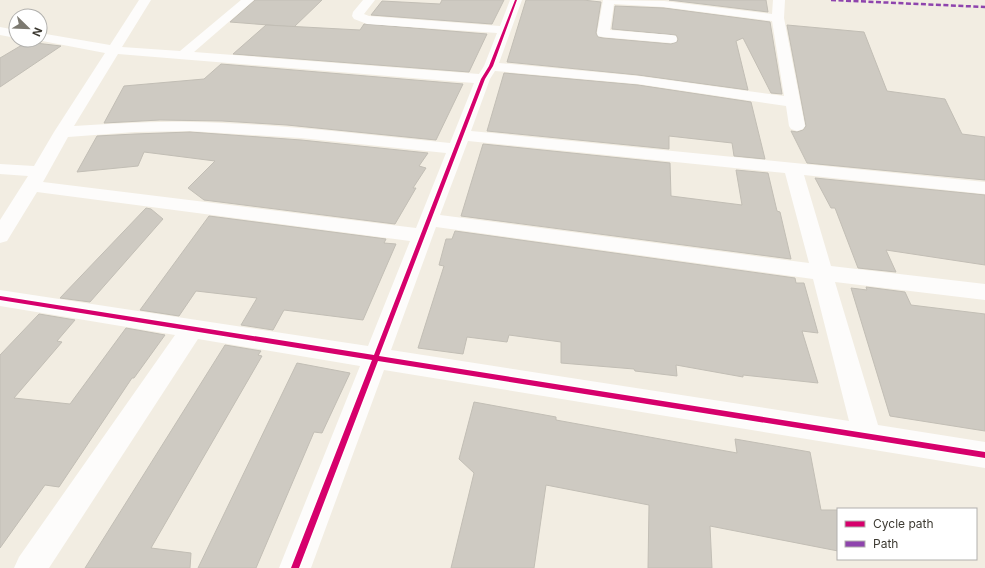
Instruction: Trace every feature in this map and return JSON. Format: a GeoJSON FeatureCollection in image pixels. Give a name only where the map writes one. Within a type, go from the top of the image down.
{"type":"FeatureCollection","features":[{"type":"Feature","properties":{"kind":"street"},"geometry":{"type":"LineString","coordinates":[[0,236],[36,179],[62,132],[145,0]]}},
{"type":"Feature","properties":{"kind":"street"},"geometry":{"type":"LineString","coordinates":[[182,56],[248,0]]}},
{"type":"Feature","properties":{"kind":"street"},"geometry":{"type":"LineString","coordinates":[[369,0],[359,12],[358,16],[367,20],[505,30]]}},
{"type":"Feature","properties":{"kind":"street"},"geometry":{"type":"LineString","coordinates":[[295,568],[425,228],[516,0]]}},
{"type":"Feature","properties":{"kind":"street"},"geometry":{"type":"LineString","coordinates":[[671,39],[603,33],[610,0],[664,4],[778,18]]}},
{"type":"Feature","properties":{"kind":"street"},"geometry":{"type":"LineString","coordinates":[[778,0],[778,18],[797,126]]}},
{"type":"Feature","properties":{"kind":"street"},"geometry":{"type":"LineString","coordinates":[[48,38],[113,50],[182,56],[638,80],[793,102]]}},
{"type":"Feature","properties":{"kind":"street"},"geometry":{"type":"LineString","coordinates":[[62,132],[156,127],[207,127],[459,142],[793,168],[985,188]]}},
{"type":"Feature","properties":{"kind":"street"},"geometry":{"type":"LineString","coordinates":[[793,168],[867,436]]}},
{"type":"Feature","properties":{"kind":"street"},"geometry":{"type":"LineString","coordinates":[[0,169],[36,179],[425,228],[985,292]]}},
{"type":"Feature","properties":{"kind":"street"},"geometry":{"type":"LineString","coordinates":[[0,298],[985,455]]}},
{"type":"Feature","properties":{"kind":"street"},"geometry":{"type":"LineString","coordinates":[[30,568],[192,329]]}},
{"type":"Feature","properties":{"kind":"building"},"geometry":{"type":"Polygon","coordinates":[[[255,0],[322,0],[294,27],[230,22],[255,0]]]}},
{"type":"Feature","properties":{"kind":"building"},"geometry":{"type":"Polygon","coordinates":[[[442,0],[504,0],[492,24],[371,15],[382,1],[440,4],[442,0]]]}},
{"type":"Feature","properties":{"kind":"building"},"geometry":{"type":"Polygon","coordinates":[[[526,0],[583,0],[601,2],[596,33],[598,37],[603,38],[671,44],[677,42],[678,39],[676,35],[612,29],[615,6],[664,8],[770,22],[782,94],[771,93],[743,38],[736,41],[748,90],[638,75],[507,62],[526,0]]]}},
{"type":"Feature","properties":{"kind":"building"},"geometry":{"type":"Polygon","coordinates":[[[669,0],[766,0],[768,12],[669,0]]]}},
{"type":"Feature","properties":{"kind":"building"},"geometry":{"type":"Polygon","coordinates":[[[364,24],[487,34],[469,72],[233,54],[266,25],[360,30],[364,24]]]}},
{"type":"Feature","properties":{"kind":"building"},"geometry":{"type":"Polygon","coordinates":[[[787,25],[864,32],[887,91],[945,99],[962,134],[985,137],[985,180],[807,163],[791,131],[797,132],[803,130],[806,126],[787,25]]]}},
{"type":"Feature","properties":{"kind":"building"},"geometry":{"type":"Polygon","coordinates":[[[48,44],[61,46],[0,87],[0,58],[17,48],[48,48],[48,44]]]}},
{"type":"Feature","properties":{"kind":"building"},"geometry":{"type":"Polygon","coordinates":[[[221,64],[463,84],[436,140],[287,125],[222,121],[160,120],[104,123],[124,86],[204,79],[221,64]]]}},
{"type":"Feature","properties":{"kind":"building"},"geometry":{"type":"Polygon","coordinates":[[[504,73],[638,85],[751,102],[765,159],[734,156],[732,143],[669,136],[669,149],[487,131],[504,73]]]}},
{"type":"Feature","properties":{"kind":"building"},"geometry":{"type":"Polygon","coordinates":[[[190,132],[301,140],[428,153],[419,166],[426,168],[413,188],[416,188],[395,224],[204,200],[188,188],[215,161],[144,152],[138,166],[77,172],[97,136],[190,132]]]}},
{"type":"Feature","properties":{"kind":"building"},"geometry":{"type":"Polygon","coordinates":[[[483,144],[670,163],[671,196],[742,205],[736,170],[768,173],[777,211],[780,212],[791,259],[461,216],[483,144]]]}},
{"type":"Feature","properties":{"kind":"building"},"geometry":{"type":"Polygon","coordinates":[[[815,178],[985,195],[985,265],[886,250],[896,272],[858,268],[835,208],[831,208],[815,178]]]}},
{"type":"Feature","properties":{"kind":"building"},"geometry":{"type":"Polygon","coordinates":[[[146,208],[151,209],[163,219],[90,302],[60,298],[146,208]]]}},
{"type":"Feature","properties":{"kind":"building"},"geometry":{"type":"Polygon","coordinates":[[[209,216],[386,239],[384,243],[396,244],[363,320],[284,310],[273,330],[241,325],[257,298],[196,291],[179,316],[140,310],[209,216]]]}},
{"type":"Feature","properties":{"kind":"building"},"geometry":{"type":"Polygon","coordinates":[[[455,231],[795,278],[796,283],[804,283],[818,333],[802,331],[818,383],[743,375],[743,377],[676,365],[677,376],[635,371],[634,369],[561,363],[561,342],[509,335],[507,342],[467,337],[463,354],[418,348],[444,266],[439,265],[446,239],[452,239],[455,231]]]}},
{"type":"Feature","properties":{"kind":"building"},"geometry":{"type":"Polygon","coordinates":[[[866,287],[905,292],[911,305],[985,314],[985,431],[890,416],[851,288],[867,290],[866,287]]]}},
{"type":"Feature","properties":{"kind":"building"},"geometry":{"type":"Polygon","coordinates":[[[39,314],[75,320],[57,341],[62,342],[14,398],[70,404],[126,328],[165,335],[134,378],[132,378],[59,487],[45,485],[0,548],[0,355],[39,314]]]}},
{"type":"Feature","properties":{"kind":"building"},"geometry":{"type":"Polygon","coordinates":[[[225,345],[261,351],[258,355],[262,356],[151,548],[191,553],[190,568],[85,568],[225,345]]]}},
{"type":"Feature","properties":{"kind":"building"},"geometry":{"type":"Polygon","coordinates":[[[297,363],[350,373],[322,433],[314,432],[256,568],[198,568],[297,363]]]}},
{"type":"Feature","properties":{"kind":"building"},"geometry":{"type":"Polygon","coordinates":[[[474,402],[556,417],[556,420],[737,453],[735,439],[810,452],[821,510],[837,510],[837,551],[710,526],[712,568],[648,568],[649,505],[546,485],[534,568],[451,568],[474,473],[459,459],[474,402]]]}},
{"type":"Feature","properties":{"kind":"marked path"},"geometry":{"type":"LineString","coordinates":[[831,0],[985,7]]}},
{"type":"Feature","properties":{"kind":"cycle path"},"geometry":{"type":"LineString","coordinates":[[295,568],[483,79],[491,66],[516,0]]}},
{"type":"Feature","properties":{"kind":"cycle path"},"geometry":{"type":"LineString","coordinates":[[0,298],[985,455]]}}]}
